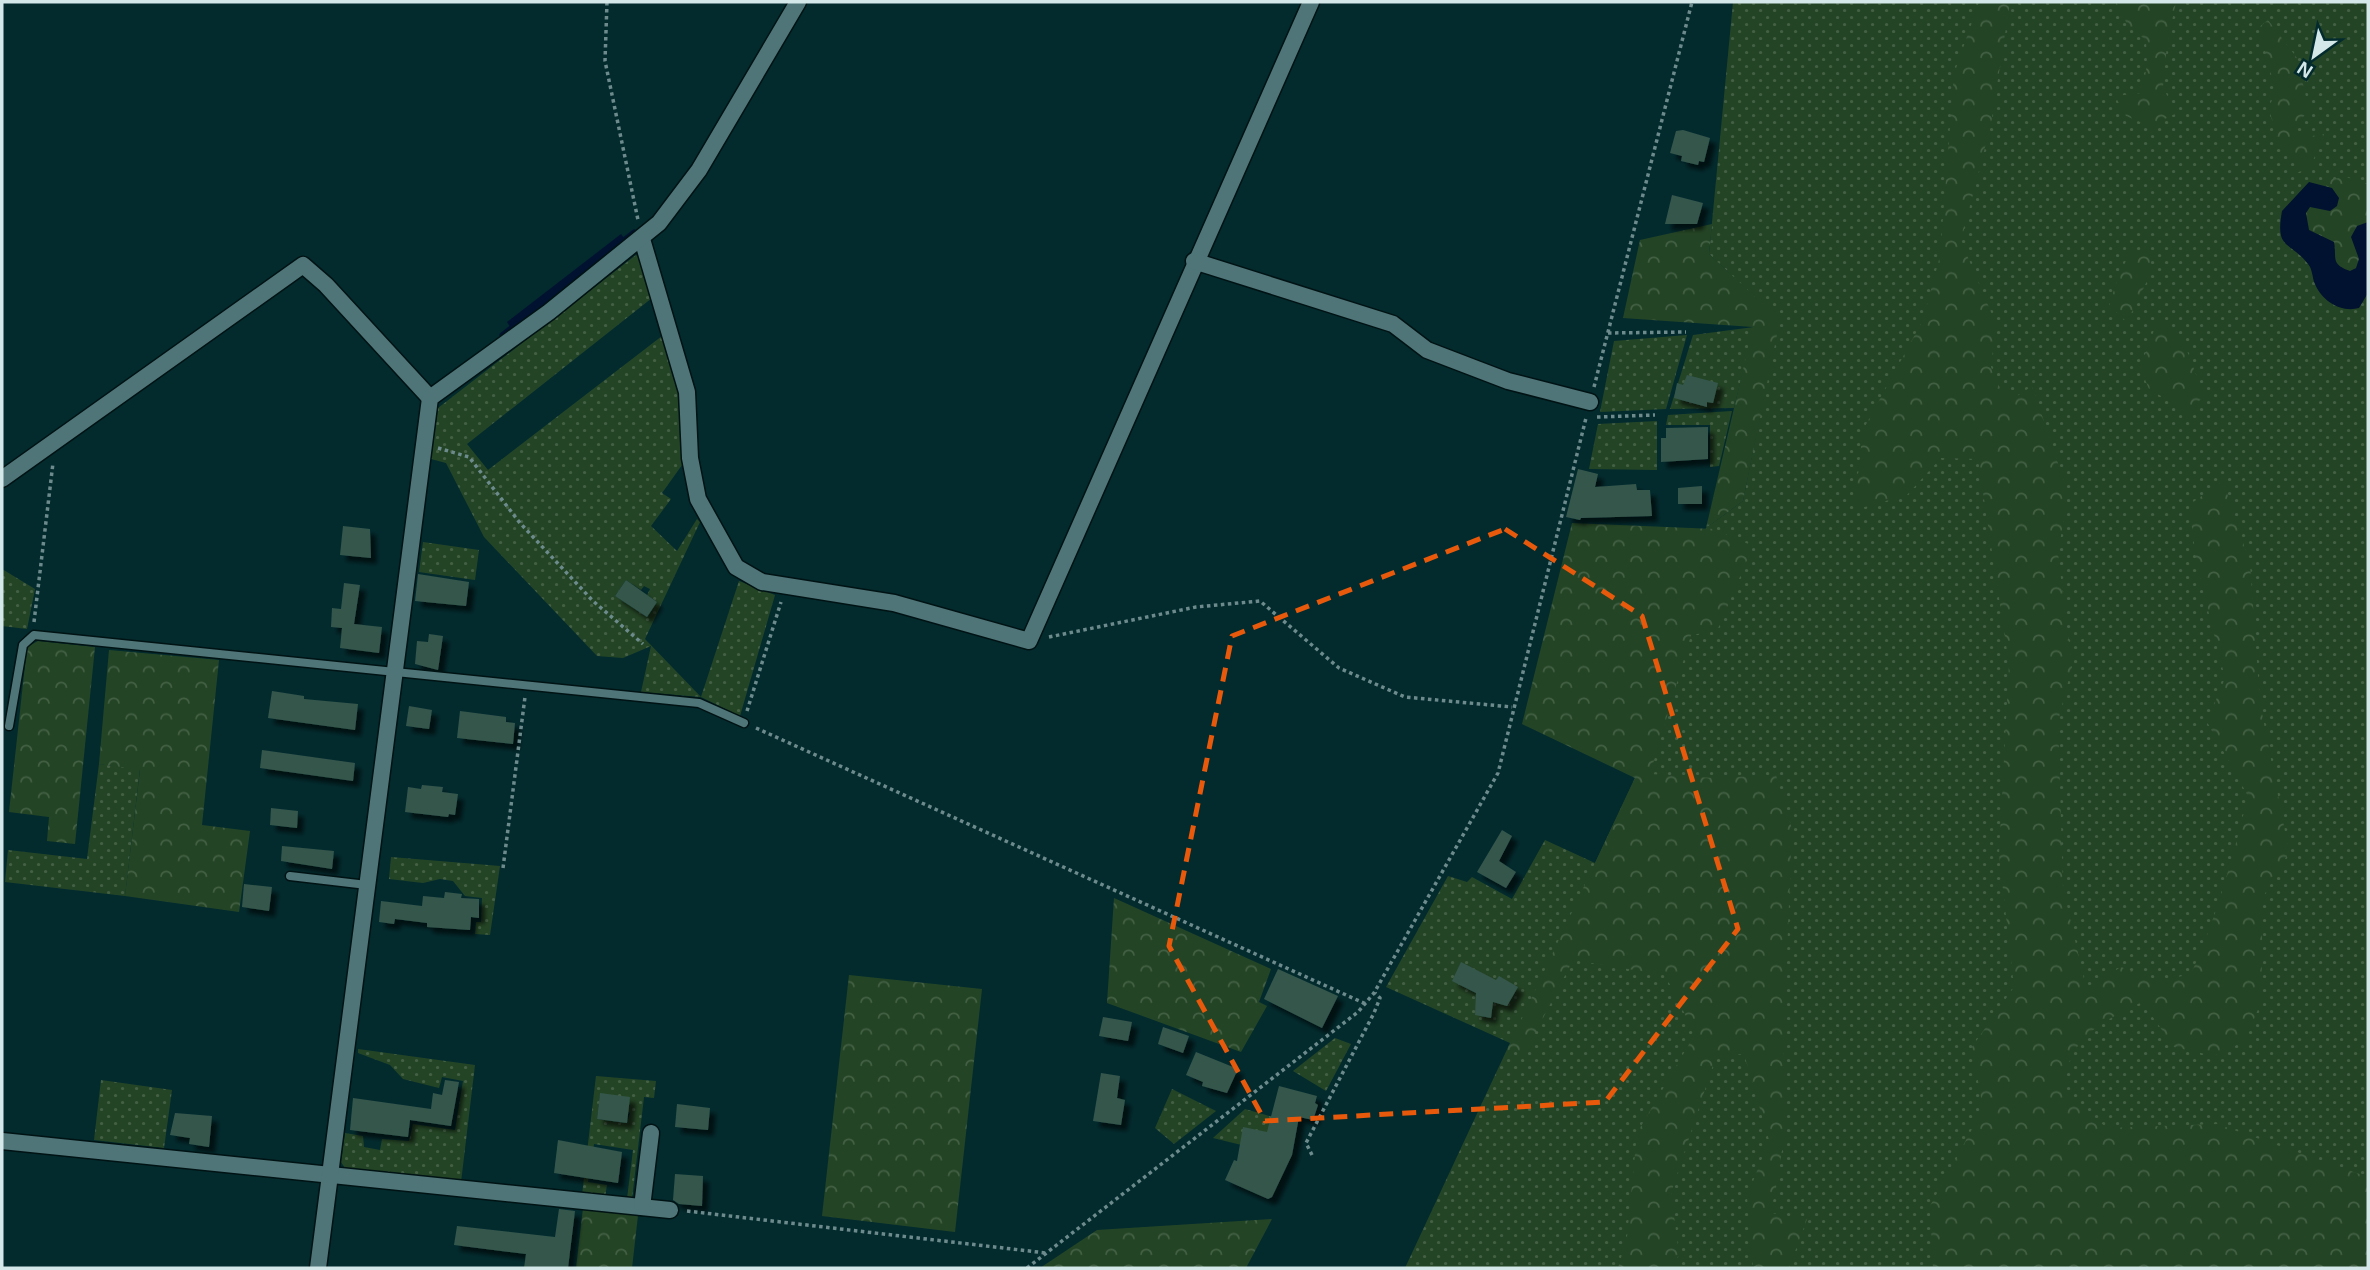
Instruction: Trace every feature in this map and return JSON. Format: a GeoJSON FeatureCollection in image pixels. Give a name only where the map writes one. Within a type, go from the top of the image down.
{"type":"FeatureCollection","features":[{"type":"Feature","properties":{"kind":"street"},"geometry":{"type":"LineString","coordinates":[[318,1268],[430,398],[642,239],[699,170],[798,2]]}},
{"type":"Feature","properties":{"kind":"street"},"geometry":{"type":"LineString","coordinates":[[642,239],[687,392],[690,458],[698,499],[736,567],[762,582],[894,603],[1029,641],[1194,261],[1311,2]]}},
{"type":"Feature","properties":{"kind":"street"},"geometry":{"type":"LineString","coordinates":[[1194,261],[1393,324],[1427,350],[1588,410]]}},
{"type":"Feature","properties":{"kind":"street"},"geometry":{"type":"LineString","coordinates":[[2,479],[303,265],[326,285],[430,398]]}},
{"type":"Feature","properties":{"kind":"street"},"geometry":{"type":"LineString","coordinates":[[642,1207],[651,1133]]}},
{"type":"Feature","properties":{"kind":"street"},"geometry":{"type":"LineString","coordinates":[[2,1141],[670,1209]]}},
{"type":"Feature","properties":{"kind":"lane"},"geometry":{"type":"LineString","coordinates":[[9,726],[23,645],[34,635],[699,703],[744,723]]}},
{"type":"Feature","properties":{"kind":"lane"},"geometry":{"type":"LineString","coordinates":[[290,876],[367,884]]}},
{"type":"Feature","properties":{"kind":"path"},"geometry":{"type":"LineString","coordinates":[[607,2],[605,61],[642,239]]}},
{"type":"Feature","properties":{"kind":"path"},"geometry":{"type":"LineString","coordinates":[[1027,1268],[1366,1004],[1497,773],[1506,748],[1512,707],[1692,2]]}},
{"type":"Feature","properties":{"kind":"path"},"geometry":{"type":"LineString","coordinates":[[1608,333],[1686,332]]}},
{"type":"Feature","properties":{"kind":"path"},"geometry":{"type":"LineString","coordinates":[[1588,410],[1655,415]]}},
{"type":"Feature","properties":{"kind":"path"},"geometry":{"type":"LineString","coordinates":[[34,635],[53,466],[50,444]]}},
{"type":"Feature","properties":{"kind":"path"},"geometry":{"type":"LineString","coordinates":[[424,446],[452,450],[469,457],[520,523],[593,601],[643,644]]}},
{"type":"Feature","properties":{"kind":"path"},"geometry":{"type":"LineString","coordinates":[[787,585],[744,723],[1366,1004]]}},
{"type":"Feature","properties":{"kind":"path"},"geometry":{"type":"LineString","coordinates":[[1029,641],[1196,607],[1260,601],[1339,668],[1405,697],[1512,707]]}},
{"type":"Feature","properties":{"kind":"path"},"geometry":{"type":"LineString","coordinates":[[503,868],[527,684]]}},
{"type":"Feature","properties":{"kind":"path"},"geometry":{"type":"LineString","coordinates":[[1312,1156],[1306,1143],[1374,1013],[1380,998],[1374,993]]}},
{"type":"Feature","properties":{"kind":"path"},"geometry":{"type":"LineString","coordinates":[[670,1209],[1046,1253]]}},
{"type":"Feature","properties":{"kind":"highlighted area"},"geometry":{"type":"Polygon","coordinates":[[[1505,529],[1642,616],[1738,929],[1605,1102],[1265,1121],[1169,946],[1232,636],[1505,529]]]}},
{"type":"Feature","properties":{"kind":"green space"},"geometry":{"type":"Polygon","coordinates":[[[1733,2],[2368,2],[2368,1268],[1405,1268],[1510,1043],[1386,987],[1448,876],[1467,882],[1472,877],[1512,899],[1545,840],[1595,863],[1635,778],[1706,528],[1743,501],[1779,320],[1709,254],[1733,2]]]}},
{"type":"Feature","properties":{"kind":"green space"},"geometry":{"type":"Polygon","coordinates":[[[1979,2],[2010,2],[1991,124],[1961,241],[1996,324],[1991,367],[2000,388],[2017,396],[2032,386],[2068,493],[2058,554],[2072,667],[2058,721],[2063,888],[2086,988],[2121,967],[2160,981],[2191,974],[2217,909],[2236,842],[2248,796],[2207,722],[2225,678],[2197,566],[2189,505],[2223,481],[2250,564],[2260,703],[2289,852],[2259,904],[2263,951],[2259,1007],[2245,1041],[2214,1056],[2174,1047],[2142,1002],[2099,1026],[2079,1045],[2071,1057],[2063,1091],[2107,1128],[2217,1124],[2368,1177],[2368,1268],[1933,1268],[1930,1206],[1983,1109],[1972,1047],[2014,987],[1999,854],[2009,664],[1978,459],[1941,458],[1907,495],[1854,510],[1863,430],[1923,320],[1940,256],[1954,74],[1979,2]]]}},
{"type":"Feature","properties":{"kind":"green space"},"geometry":{"type":"Polygon","coordinates":[[[2116,2],[2176,2],[2167,45],[2163,86],[2175,114],[2150,126],[2126,116],[2115,96],[2142,93],[2147,65],[2146,40],[2128,26],[2116,2]]]}},
{"type":"Feature","properties":{"kind":"green space"},"geometry":{"type":"Polygon","coordinates":[[[2268,20],[2297,58],[2309,110],[2292,130],[2312,136],[2324,134],[2310,168],[2296,173],[2294,154],[2279,145],[2269,109],[2275,90],[2259,27],[2268,20]]]}},
{"type":"Feature","properties":{"kind":"green space"},"geometry":{"type":"Polygon","coordinates":[[[2346,177],[2368,184],[2368,220],[2357,226],[2351,237],[2359,259],[2356,268],[2350,271],[2335,264],[2332,256],[2335,247],[2327,237],[2308,230],[2306,213],[2310,207],[2323,210],[2332,188],[2325,185],[2332,179],[2346,177]]]}},
{"type":"Feature","properties":{"kind":"green space"},"geometry":{"type":"Polygon","coordinates":[[[1712,224],[1709,254],[1780,320],[1743,501],[1706,528],[1753,327],[1623,318],[1640,240],[1712,224]]]}},
{"type":"Feature","properties":{"kind":"green space"},"geometry":{"type":"Polygon","coordinates":[[[2133,248],[2151,256],[2149,277],[2127,322],[2109,306],[2119,274],[2133,248]]]}},
{"type":"Feature","properties":{"kind":"green space"},"geometry":{"type":"Polygon","coordinates":[[[636,255],[640,258],[652,298],[467,444],[488,470],[662,336],[678,389],[682,465],[662,493],[671,499],[651,526],[677,551],[697,519],[700,522],[645,639],[701,697],[641,692],[651,646],[623,658],[597,656],[484,537],[446,463],[431,459],[438,408],[636,255]],[[626,580],[615,596],[647,617],[657,602],[647,595],[650,589],[644,586],[641,590],[626,580]]]}},
{"type":"Feature","properties":{"kind":"green space"},"geometry":{"type":"Polygon","coordinates":[[[2160,314],[2182,337],[2204,396],[2188,412],[2149,389],[2140,368],[2160,314]]]}},
{"type":"Feature","properties":{"kind":"green space"},"geometry":{"type":"Polygon","coordinates":[[[1754,327],[1734,408],[1670,409],[1693,335],[1754,327]]]}},
{"type":"Feature","properties":{"kind":"green space"},"geometry":{"type":"Polygon","coordinates":[[[1687,335],[1666,409],[1600,412],[1614,341],[1687,335]]]}},
{"type":"Feature","properties":{"kind":"green space"},"geometry":{"type":"Polygon","coordinates":[[[1732,411],[1719,466],[1710,467],[1710,425],[1666,425],[1668,415],[1732,411]]]}},
{"type":"Feature","properties":{"kind":"green space"},"geometry":{"type":"Polygon","coordinates":[[[1657,421],[1657,470],[1589,469],[1598,424],[1657,421]]]}},
{"type":"Feature","properties":{"kind":"green space"},"geometry":{"type":"Polygon","coordinates":[[[1572,523],[1714,529],[1753,546],[1717,631],[1691,635],[1650,774],[1714,778],[1776,775],[1792,829],[1783,1054],[1786,1128],[1771,1213],[1807,1219],[1789,1268],[1753,1268],[1747,1197],[1769,1140],[1744,1054],[1716,1056],[1671,1193],[1679,1254],[1673,1268],[1618,1268],[1627,1237],[1637,1133],[1695,1034],[1665,975],[1573,960],[1526,1051],[1507,1050],[1635,778],[1522,724],[1572,523]]]}},
{"type":"Feature","properties":{"kind":"green space"},"geometry":{"type":"Polygon","coordinates":[[[423,542],[479,550],[475,580],[419,572],[423,542]]]}},
{"type":"Feature","properties":{"kind":"green space"},"geometry":{"type":"Polygon","coordinates":[[[2,569],[35,589],[27,629],[2,626],[2,569]]]}},
{"type":"Feature","properties":{"kind":"green space"},"geometry":{"type":"Polygon","coordinates":[[[739,581],[775,595],[740,716],[701,697],[739,581]]]}},
{"type":"Feature","properties":{"kind":"green space"},"geometry":{"type":"Polygon","coordinates":[[[38,641],[95,647],[75,844],[47,841],[49,817],[9,812],[27,647],[38,641]]]}},
{"type":"Feature","properties":{"kind":"green space"},"geometry":{"type":"Polygon","coordinates":[[[109,650],[219,660],[202,825],[250,831],[239,912],[125,896],[140,770],[99,764],[109,650]]]}},
{"type":"Feature","properties":{"kind":"green space"},"geometry":{"type":"Polygon","coordinates":[[[99,764],[140,769],[125,896],[5,882],[8,850],[87,859],[99,764]]]}},
{"type":"Feature","properties":{"kind":"green space"},"geometry":{"type":"Polygon","coordinates":[[[391,857],[500,866],[490,935],[475,934],[476,922],[481,922],[482,898],[465,896],[453,881],[440,879],[423,883],[389,879],[391,857]]]}},
{"type":"Feature","properties":{"kind":"green space"},"geometry":{"type":"Polygon","coordinates":[[[1114,898],[1271,969],[1259,1002],[1267,1006],[1241,1052],[1107,1003],[1114,898]]]}},
{"type":"Feature","properties":{"kind":"green space"},"geometry":{"type":"Polygon","coordinates":[[[849,975],[982,989],[955,1232],[822,1216],[849,975]]]}},
{"type":"Feature","properties":{"kind":"green space"},"geometry":{"type":"Polygon","coordinates":[[[1335,1038],[1351,1044],[1326,1091],[1293,1071],[1335,1038]]]}},
{"type":"Feature","properties":{"kind":"green space"},"geometry":{"type":"Polygon","coordinates":[[[358,1049],[475,1065],[461,1182],[345,1168],[341,1162],[345,1133],[363,1136],[364,1147],[380,1150],[382,1139],[409,1141],[413,1124],[455,1130],[463,1081],[442,1077],[439,1088],[403,1079],[390,1065],[358,1053],[358,1049]]]}},
{"type":"Feature","properties":{"kind":"green space"},"geometry":{"type":"Polygon","coordinates":[[[596,1076],[656,1081],[654,1098],[644,1097],[632,1199],[627,1199],[633,1150],[594,1144],[588,1182],[607,1185],[605,1198],[582,1195],[596,1076]],[[600,1094],[597,1119],[627,1123],[630,1113],[600,1094]]]}},
{"type":"Feature","properties":{"kind":"green space"},"geometry":{"type":"Polygon","coordinates":[[[101,1080],[172,1090],[164,1148],[94,1140],[101,1080]]]}},
{"type":"Feature","properties":{"kind":"green space"},"geometry":{"type":"Polygon","coordinates":[[[1172,1089],[1216,1111],[1174,1144],[1155,1128],[1172,1089]]]}},
{"type":"Feature","properties":{"kind":"green space"},"geometry":{"type":"Polygon","coordinates":[[[1245,1109],[1273,1117],[1266,1151],[1213,1138],[1245,1109]]]}},
{"type":"Feature","properties":{"kind":"green space"},"geometry":{"type":"Polygon","coordinates":[[[583,1208],[638,1215],[632,1268],[576,1268],[583,1208]]]}},
{"type":"Feature","properties":{"kind":"green space"},"geometry":{"type":"Polygon","coordinates":[[[1272,1219],[1246,1268],[1040,1268],[1097,1230],[1272,1219]]]}},
{"type":"Feature","properties":{"kind":"water"},"geometry":{"type":"Polygon","coordinates":[[[2309,182],[2332,188],[2339,198],[2337,206],[2330,211],[2310,207],[2306,213],[2309,230],[2334,242],[2339,266],[2350,271],[2356,268],[2359,259],[2351,237],[2357,226],[2368,222],[2368,293],[2359,308],[2339,307],[2322,296],[2308,264],[2282,239],[2282,211],[2309,182]]]}},
{"type":"Feature","properties":{"kind":"water"},"geometry":{"type":"Polygon","coordinates":[[[621,234],[629,245],[514,333],[507,322],[621,234]]]}},
{"type":"Feature","properties":{"kind":"building"},"geometry":{"type":"Polygon","coordinates":[[[1683,130],[1710,138],[1704,162],[1699,161],[1698,165],[1681,161],[1682,156],[1670,153],[1676,131],[1683,130]]]}},
{"type":"Feature","properties":{"kind":"building"},"geometry":{"type":"Polygon","coordinates":[[[1672,195],[1703,203],[1697,224],[1665,224],[1672,195]]]}},
{"type":"Feature","properties":{"kind":"building"},"geometry":{"type":"Polygon","coordinates":[[[1687,375],[1718,383],[1713,403],[1707,402],[1707,407],[1674,398],[1677,383],[1683,385],[1687,375]]]}},
{"type":"Feature","properties":{"kind":"building"},"geometry":{"type":"Polygon","coordinates":[[[1708,427],[1708,459],[1661,462],[1661,438],[1666,438],[1666,428],[1708,427]]]}},
{"type":"Feature","properties":{"kind":"building"},"geometry":{"type":"Polygon","coordinates":[[[1578,469],[1598,474],[1595,487],[1636,484],[1637,490],[1650,490],[1652,516],[1580,520],[1566,517],[1578,469]]]}},
{"type":"Feature","properties":{"kind":"building"},"geometry":{"type":"Polygon","coordinates":[[[1702,486],[1702,504],[1678,504],[1678,488],[1702,486]]]}},
{"type":"Feature","properties":{"kind":"building"},"geometry":{"type":"Polygon","coordinates":[[[343,526],[370,529],[371,558],[340,555],[343,526]]]}},
{"type":"Feature","properties":{"kind":"building"},"geometry":{"type":"Polygon","coordinates":[[[418,574],[469,582],[466,606],[415,601],[418,574]]]}},
{"type":"Feature","properties":{"kind":"building"},"geometry":{"type":"Polygon","coordinates":[[[626,580],[657,602],[647,617],[615,596],[626,580]]]}},
{"type":"Feature","properties":{"kind":"building"},"geometry":{"type":"Polygon","coordinates":[[[344,583],[360,585],[354,624],[382,627],[379,653],[340,648],[342,628],[331,627],[332,608],[341,609],[344,583]]]}},
{"type":"Feature","properties":{"kind":"building"},"geometry":{"type":"Polygon","coordinates":[[[429,634],[443,636],[438,670],[415,664],[417,641],[428,642],[429,634]]]}},
{"type":"Feature","properties":{"kind":"building"},"geometry":{"type":"Polygon","coordinates":[[[272,691],[304,696],[304,699],[358,704],[355,730],[268,718],[272,691]]]}},
{"type":"Feature","properties":{"kind":"building"},"geometry":{"type":"Polygon","coordinates":[[[409,706],[432,710],[429,729],[406,726],[409,706]]]}},
{"type":"Feature","properties":{"kind":"building"},"geometry":{"type":"Polygon","coordinates":[[[460,711],[506,717],[506,722],[515,723],[513,744],[457,738],[460,711]]]}},
{"type":"Feature","properties":{"kind":"building"},"geometry":{"type":"Polygon","coordinates":[[[262,750],[355,763],[353,781],[260,768],[262,750]]]}},
{"type":"Feature","properties":{"kind":"building"},"geometry":{"type":"Polygon","coordinates":[[[422,785],[443,787],[442,792],[458,794],[455,815],[449,814],[448,817],[405,812],[408,787],[421,789],[422,785]]]}},
{"type":"Feature","properties":{"kind":"building"},"geometry":{"type":"Polygon","coordinates":[[[271,808],[298,811],[297,828],[270,825],[271,808]]]}},
{"type":"Feature","properties":{"kind":"building"},"geometry":{"type":"Polygon","coordinates":[[[1502,830],[1512,836],[1499,861],[1516,872],[1506,888],[1477,872],[1502,830]]]}},
{"type":"Feature","properties":{"kind":"building"},"geometry":{"type":"Polygon","coordinates":[[[282,846],[334,851],[332,869],[281,861],[282,846]]]}},
{"type":"Feature","properties":{"kind":"building"},"geometry":{"type":"Polygon","coordinates":[[[244,884],[272,887],[269,911],[242,907],[244,884]]]}},
{"type":"Feature","properties":{"kind":"building"},"geometry":{"type":"Polygon","coordinates":[[[445,892],[462,894],[461,898],[479,899],[479,918],[471,917],[470,930],[427,927],[427,923],[395,919],[394,924],[379,922],[381,901],[422,906],[423,896],[444,898],[445,892]]]}},
{"type":"Feature","properties":{"kind":"building"},"geometry":{"type":"Polygon","coordinates":[[[1461,962],[1496,980],[1499,976],[1518,987],[1507,1006],[1493,1002],[1491,1018],[1475,1015],[1476,993],[1452,981],[1461,962]]]}},
{"type":"Feature","properties":{"kind":"building"},"geometry":{"type":"Polygon","coordinates":[[[1278,969],[1338,996],[1322,1028],[1264,999],[1278,969]]]}},
{"type":"Feature","properties":{"kind":"building"},"geometry":{"type":"Polygon","coordinates":[[[1103,1017],[1132,1022],[1128,1041],[1099,1036],[1103,1017]]]}},
{"type":"Feature","properties":{"kind":"building"},"geometry":{"type":"Polygon","coordinates":[[[1163,1027],[1189,1036],[1183,1053],[1158,1044],[1163,1027]]]}},
{"type":"Feature","properties":{"kind":"building"},"geometry":{"type":"Polygon","coordinates":[[[1196,1052],[1238,1069],[1227,1093],[1202,1086],[1203,1082],[1186,1075],[1196,1052]]]}},
{"type":"Feature","properties":{"kind":"building"},"geometry":{"type":"Polygon","coordinates":[[[1101,1073],[1120,1076],[1117,1098],[1125,1100],[1121,1125],[1093,1121],[1101,1073]]]}},
{"type":"Feature","properties":{"kind":"building"},"geometry":{"type":"Polygon","coordinates":[[[445,1080],[459,1082],[451,1126],[410,1120],[408,1137],[350,1130],[353,1098],[431,1109],[433,1093],[442,1095],[445,1080]]]}},
{"type":"Feature","properties":{"kind":"building"},"geometry":{"type":"Polygon","coordinates":[[[1279,1086],[1317,1096],[1315,1103],[1318,1105],[1313,1120],[1299,1117],[1292,1155],[1272,1197],[1268,1199],[1225,1180],[1234,1160],[1237,1161],[1243,1127],[1267,1132],[1279,1086]]]}},
{"type":"Feature","properties":{"kind":"building"},"geometry":{"type":"Polygon","coordinates":[[[600,1093],[630,1097],[627,1123],[597,1119],[600,1093]]]}},
{"type":"Feature","properties":{"kind":"building"},"geometry":{"type":"Polygon","coordinates":[[[677,1104],[710,1108],[708,1130],[675,1127],[677,1104]]]}},
{"type":"Feature","properties":{"kind":"building"},"geometry":{"type":"Polygon","coordinates":[[[175,1113],[212,1116],[209,1147],[189,1144],[190,1138],[170,1135],[175,1113]]]}},
{"type":"Feature","properties":{"kind":"building"},"geometry":{"type":"Polygon","coordinates":[[[558,1140],[622,1152],[618,1183],[554,1173],[558,1140]]]}},
{"type":"Feature","properties":{"kind":"building"},"geometry":{"type":"Polygon","coordinates":[[[675,1174],[703,1176],[702,1206],[679,1204],[673,1200],[675,1174]]]}},
{"type":"Feature","properties":{"kind":"building"},"geometry":{"type":"Polygon","coordinates":[[[559,1209],[575,1211],[568,1268],[524,1268],[526,1254],[454,1245],[457,1226],[555,1237],[559,1209]]]}},
{"type":"Feature","properties":{"kind":"waterway"},"geometry":{"type":"LineString","coordinates":[[620,243],[634,232]]}},
{"type":"Feature","properties":{"kind":"waterway"},"geometry":{"type":"LineString","coordinates":[[502,335],[516,324]]}}]}
